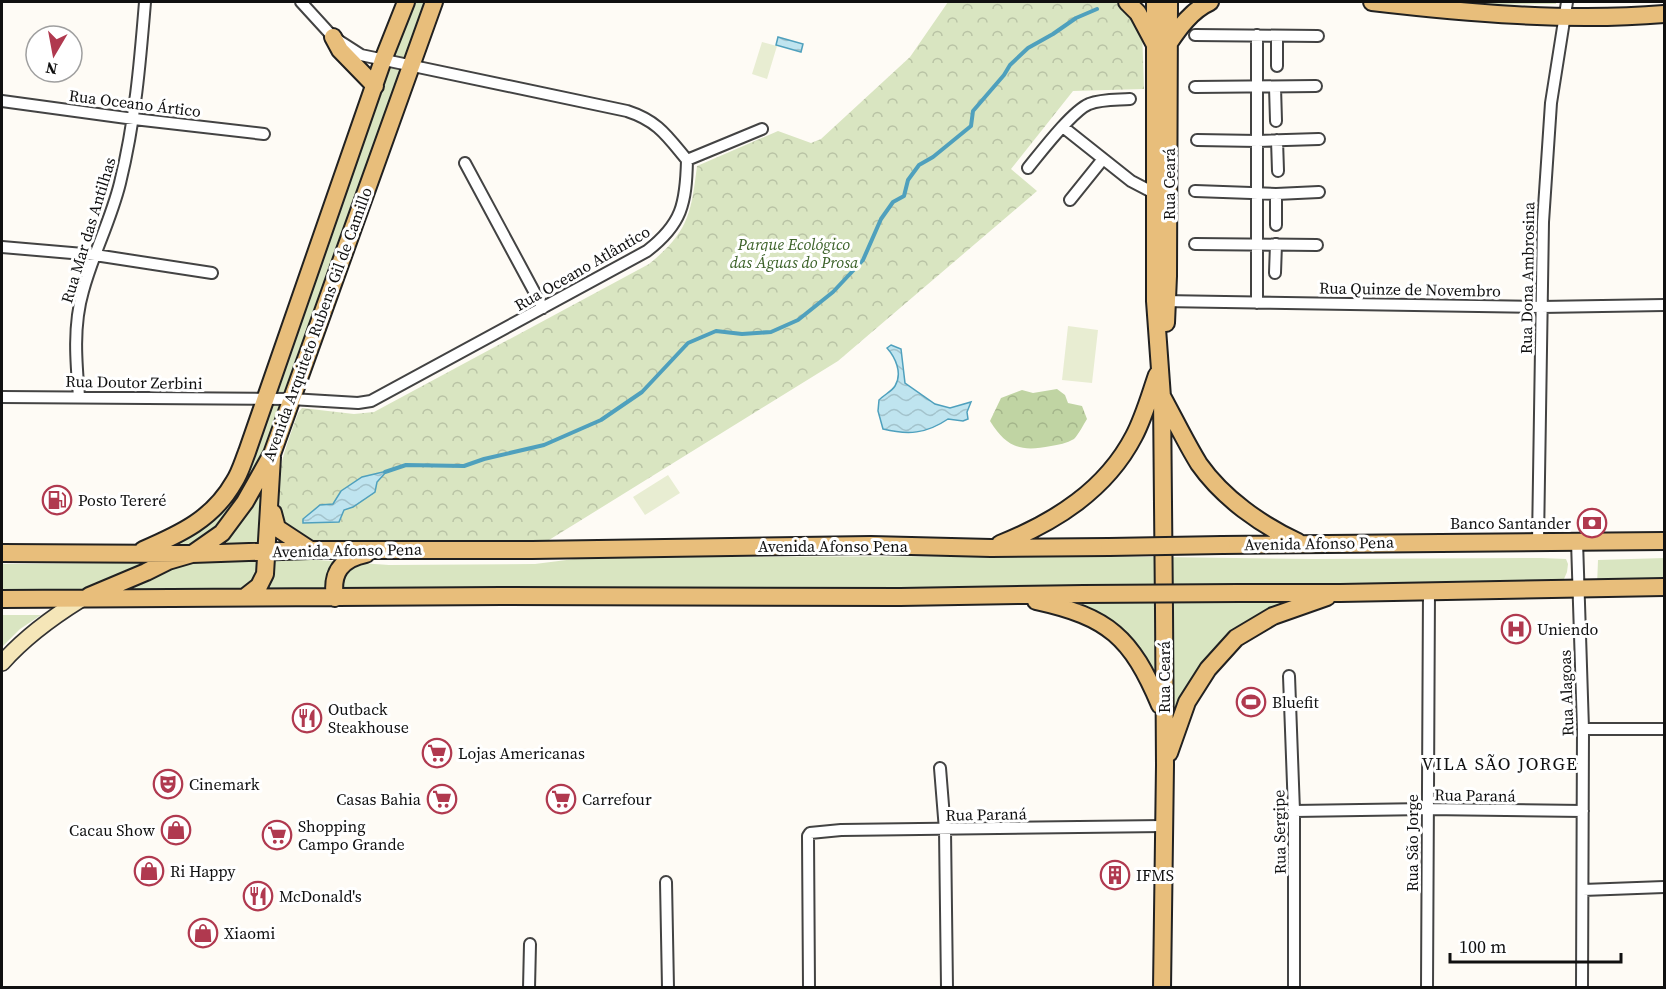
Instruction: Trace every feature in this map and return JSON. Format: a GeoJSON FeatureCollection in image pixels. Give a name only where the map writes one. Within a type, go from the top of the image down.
{"type":"FeatureCollection","features":[{"type":"Feature","properties":{"kind":"main road","name":"Avenida Arquiteto Rubens Gil de Camillo"},"geometry":{"type":"LineString","coordinates":[[136,553],[192,526],[213,512],[235,482],[383,60],[406,2]]}},
{"type":"Feature","properties":{"kind":"main road","name":"Avenida Arquiteto Rubens Gil de Camillo"},"geometry":{"type":"LineString","coordinates":[[2,663],[11,651],[51,618],[80,600],[168,561],[192,554],[222,533],[245,502],[272,454],[434,2]]}},
{"type":"Feature","properties":{"kind":"main road"},"geometry":{"type":"LineString","coordinates":[[1127,2],[1162,44],[1195,11],[1210,2]]}},
{"type":"Feature","properties":{"kind":"main road","name":"Rua Ceará"},"geometry":{"type":"LineString","coordinates":[[1155,2],[1162,44],[1161,301]]}},
{"type":"Feature","properties":{"kind":"main road","name":"Rua Ceará"},"geometry":{"type":"LineString","coordinates":[[1162,987],[1165,765],[1161,366],[1164,349],[1154,193],[1162,44],[1169,2]]}},
{"type":"Feature","properties":{"kind":"main road"},"geometry":{"type":"LineString","coordinates":[[1372,2],[1462,11],[1565,8],[1636,17],[1665,14]]}},
{"type":"Feature","properties":{"kind":"main road"},"geometry":{"type":"LineString","coordinates":[[333,37],[340,50],[375,86]]}},
{"type":"Feature","properties":{"kind":"main road"},"geometry":{"type":"LineString","coordinates":[[991,548],[1036,529],[1060,515],[1104,479],[1121,459],[1135,435],[1161,366]]}},
{"type":"Feature","properties":{"kind":"main road"},"geometry":{"type":"LineString","coordinates":[[1162,397],[1199,463],[1213,481],[1263,524],[1301,543]]}},
{"type":"Feature","properties":{"kind":"main road"},"geometry":{"type":"LineString","coordinates":[[245,597],[263,580],[268,551],[272,454]]}},
{"type":"Feature","properties":{"kind":"main road"},"geometry":{"type":"LineString","coordinates":[[271,497],[277,528],[310,550]]}},
{"type":"Feature","properties":{"kind":"main road","name":"Avenida Afonso Pena"},"geometry":{"type":"LineString","coordinates":[[2,553],[192,554],[387,549],[532,550],[871,545],[991,548],[1665,541]]}},
{"type":"Feature","properties":{"kind":"main road"},"geometry":{"type":"LineString","coordinates":[[335,598],[333,583],[343,564],[357,556],[387,549]]}},
{"type":"Feature","properties":{"kind":"main road"},"geometry":{"type":"LineString","coordinates":[[2,600],[490,596],[900,597],[1665,587]]}},
{"type":"Feature","properties":{"kind":"main road"},"geometry":{"type":"LineString","coordinates":[[1165,765],[1186,702],[1208,669],[1236,638],[1273,616],[1340,593]]}},
{"type":"Feature","properties":{"kind":"main road"},"geometry":{"type":"LineString","coordinates":[[1000,595],[1061,606],[1094,618],[1117,633],[1142,666],[1164,713]]}},
{"type":"Feature","properties":{"kind":"street","name":"Rua Mar das Antilhas"},"geometry":{"type":"LineString","coordinates":[[79,396],[78,314],[82,292],[119,186],[134,119],[145,2]]}},
{"type":"Feature","properties":{"kind":"street"},"geometry":{"type":"LineString","coordinates":[[302,2],[333,37],[361,55],[627,111],[658,126],[687,160],[762,129]]}},
{"type":"Feature","properties":{"kind":"street","name":"Rua Dona Ambrosina"},"geometry":{"type":"LineString","coordinates":[[1538,541],[1543,222],[1551,103],[1565,8]]}},
{"type":"Feature","properties":{"kind":"street"},"geometry":{"type":"LineString","coordinates":[[1195,35],[1318,36]]}},
{"type":"Feature","properties":{"kind":"street"},"geometry":{"type":"LineString","coordinates":[[1257,35],[1257,303]]}},
{"type":"Feature","properties":{"kind":"street"},"geometry":{"type":"LineString","coordinates":[[1277,36],[1277,66]]}},
{"type":"Feature","properties":{"kind":"street"},"geometry":{"type":"LineString","coordinates":[[1195,87],[1316,86]]}},
{"type":"Feature","properties":{"kind":"street"},"geometry":{"type":"LineString","coordinates":[[1275,87],[1276,121]]}},
{"type":"Feature","properties":{"kind":"street"},"geometry":{"type":"LineString","coordinates":[[1028,168],[1063,127],[1086,105],[1100,101],[1130,99]]}},
{"type":"Feature","properties":{"kind":"street","name":"Rua Oceano Ártico"},"geometry":{"type":"LineString","coordinates":[[2,101],[264,134]]}},
{"type":"Feature","properties":{"kind":"street"},"geometry":{"type":"LineString","coordinates":[[1063,127],[1131,181],[1154,193]]}},
{"type":"Feature","properties":{"kind":"street"},"geometry":{"type":"LineString","coordinates":[[1197,140],[1318,139]]}},
{"type":"Feature","properties":{"kind":"street"},"geometry":{"type":"LineString","coordinates":[[1277,140],[1278,171]]}},
{"type":"Feature","properties":{"kind":"street"},"geometry":{"type":"LineString","coordinates":[[1070,200],[1103,159]]}},
{"type":"Feature","properties":{"kind":"street","name":"Rua Oceano Atlântico"},"geometry":{"type":"LineString","coordinates":[[266,399],[358,403],[371,401],[646,251],[664,238],[677,221],[687,187],[687,160]]}},
{"type":"Feature","properties":{"kind":"street"},"geometry":{"type":"LineString","coordinates":[[465,164],[543,309]]}},
{"type":"Feature","properties":{"kind":"street"},"geometry":{"type":"LineString","coordinates":[[1196,191],[1256,194],[1319,192]]}},
{"type":"Feature","properties":{"kind":"street"},"geometry":{"type":"LineString","coordinates":[[1276,194],[1276,225]]}},
{"type":"Feature","properties":{"kind":"street"},"geometry":{"type":"LineString","coordinates":[[1195,244],[1317,245]]}},
{"type":"Feature","properties":{"kind":"street"},"geometry":{"type":"LineString","coordinates":[[1275,273],[1276,244]]}},
{"type":"Feature","properties":{"kind":"street"},"geometry":{"type":"LineString","coordinates":[[2,247],[95,255],[212,273]]}},
{"type":"Feature","properties":{"kind":"street","name":"Rua Quinze de Novembro"},"geometry":{"type":"LineString","coordinates":[[1161,301],[1541,307],[1665,305]]}},
{"type":"Feature","properties":{"kind":"street","name":"Rua Doutor Zerbini"},"geometry":{"type":"LineString","coordinates":[[2,397],[266,399]]}},
{"type":"Feature","properties":{"kind":"street","name":"Rua Alagoas"},"geometry":{"type":"LineString","coordinates":[[1577,541],[1583,729],[1582,987]]}},
{"type":"Feature","properties":{"kind":"street","name":"Rua São Jorge"},"geometry":{"type":"LineString","coordinates":[[1427,987],[1426,809],[1429,590]]}},
{"type":"Feature","properties":{"kind":"street","name":"Rua Sergipe"},"geometry":{"type":"LineString","coordinates":[[1289,676],[1294,811],[1294,987]]}},
{"type":"Feature","properties":{"kind":"street"},"geometry":{"type":"LineString","coordinates":[[1583,729],[1665,729]]}},
{"type":"Feature","properties":{"kind":"street"},"geometry":{"type":"LineString","coordinates":[[940,768],[945,830],[947,987]]}},
{"type":"Feature","properties":{"kind":"street","name":"Rua Paraná"},"geometry":{"type":"LineString","coordinates":[[1294,811],[1426,809],[1583,811]]}},
{"type":"Feature","properties":{"kind":"street","name":"Rua Paraná"},"geometry":{"type":"LineString","coordinates":[[808,987],[808,836],[810,833],[841,830],[1163,826]]}},
{"type":"Feature","properties":{"kind":"street"},"geometry":{"type":"LineString","coordinates":[[666,882],[668,987]]}},
{"type":"Feature","properties":{"kind":"street"},"geometry":{"type":"LineString","coordinates":[[1583,890],[1665,887]]}},
{"type":"Feature","properties":{"kind":"street"},"geometry":{"type":"LineString","coordinates":[[529,987],[530,944]]}},
{"type":"Feature","properties":{"kind":"green space"},"geometry":{"type":"Polygon","coordinates":[[[412,2],[430,2],[286,399],[263,544],[153,549],[184,540],[201,530],[216,516],[229,498],[251,458],[275,399],[412,2]]]}},
{"type":"Feature","properties":{"kind":"green space","name":"Parque Ecológico das Águas do Prosa"},"geometry":{"type":"Polygon","coordinates":[[[948,2],[1122,2],[1142,29],[1144,89],[1073,91],[1011,169],[1037,191],[838,361],[549,540],[308,542],[288,533],[282,516],[278,486],[287,443],[302,408],[354,414],[374,412],[649,264],[680,232],[689,210],[697,166],[778,131],[811,143],[821,139],[910,57],[948,2]]]}},
{"type":"Feature","properties":{"kind":"green space"},"geometry":{"type":"Polygon","coordinates":[[[1443,2],[1556,2],[1556,4],[1464,5],[1443,2]]]}},
{"type":"Feature","properties":{"kind":"green space"},"geometry":{"type":"Polygon","coordinates":[[[762,42],[777,46],[767,79],[752,74],[762,42]]]}},
{"type":"Feature","properties":{"kind":"green space"},"geometry":{"type":"Polygon","coordinates":[[[1068,326],[1098,330],[1092,383],[1062,380],[1068,326]]]}},
{"type":"Feature","properties":{"kind":"green space"},"geometry":{"type":"Polygon","coordinates":[[[1057,389],[1065,395],[1068,403],[1082,406],[1087,419],[1074,439],[1040,448],[1023,448],[1002,437],[990,421],[1001,398],[1022,390],[1033,393],[1057,389]]]}},
{"type":"Feature","properties":{"kind":"green space"},"geometry":{"type":"Polygon","coordinates":[[[668,475],[680,493],[645,515],[633,497],[668,475]]]}},
{"type":"Feature","properties":{"kind":"green space"},"geometry":{"type":"Polygon","coordinates":[[[1084,556],[1313,559],[1541,558],[1566,559],[1568,564],[1564,579],[1344,586],[2,592],[2,564],[289,558],[389,565],[535,564],[590,557],[1084,556]]]}},
{"type":"Feature","properties":{"kind":"green space"},"geometry":{"type":"Polygon","coordinates":[[[1664,558],[1664,585],[1597,586],[1598,560],[1664,558]]]}},
{"type":"Feature","properties":{"kind":"green space"},"geometry":{"type":"Polygon","coordinates":[[[1309,599],[1233,633],[1173,737],[1146,663],[1126,632],[1100,613],[1048,601],[1309,599]]]}},
{"type":"Feature","properties":{"kind":"green space"},"geometry":{"type":"Polygon","coordinates":[[[2,615],[41,615],[20,629],[2,647],[2,615]]]}},
{"type":"Feature","properties":{"kind":"water"},"geometry":{"type":"Polygon","coordinates":[[[778,37],[803,44],[801,52],[776,45],[778,37]]]}},
{"type":"Feature","properties":{"kind":"water"},"geometry":{"type":"Polygon","coordinates":[[[891,345],[901,349],[905,383],[935,404],[950,408],[971,402],[967,412],[968,419],[963,421],[948,419],[932,428],[917,432],[883,429],[878,411],[879,400],[894,388],[898,376],[895,361],[887,348],[891,345]]]}},
{"type":"Feature","properties":{"kind":"water"},"geometry":{"type":"Polygon","coordinates":[[[387,471],[377,482],[375,492],[353,507],[344,510],[339,522],[303,523],[303,519],[320,505],[333,504],[341,491],[362,477],[387,471]]]}},
{"type":"Feature","properties":{"kind":"waterway"},"geometry":{"type":"LineString","coordinates":[[385,472],[406,465],[464,466],[544,445],[601,420],[642,392],[688,343],[716,331],[742,334],[771,332],[798,320],[833,292],[863,260],[881,219],[893,202],[904,196],[908,180],[919,165],[933,157],[971,126],[973,111],[1010,65],[1028,48],[1076,18],[1097,9]]}},
{"type":"Feature","properties":{"kind":"place","name":"Posto Tereré"},"geometry":{"type":"Point","coordinates":[57,500]}},
{"type":"Feature","properties":{"kind":"place","name":"Banco Santander"},"geometry":{"type":"Point","coordinates":[1592,523]}},
{"type":"Feature","properties":{"kind":"place","name":"Uniendo"},"geometry":{"type":"Point","coordinates":[1516,629]}},
{"type":"Feature","properties":{"kind":"place","name":"Bluefit"},"geometry":{"type":"Point","coordinates":[1251,702]}},
{"type":"Feature","properties":{"kind":"place","name":"Outback Steakhouse"},"geometry":{"type":"Point","coordinates":[307,718]}},
{"type":"Feature","properties":{"kind":"place","name":"Lojas Americanas"},"geometry":{"type":"Point","coordinates":[437,753]}},
{"type":"Feature","properties":{"kind":"place","name":"Cinemark"},"geometry":{"type":"Point","coordinates":[168,784]}},
{"type":"Feature","properties":{"kind":"place","name":"Casas Bahia"},"geometry":{"type":"Point","coordinates":[442,799]}},
{"type":"Feature","properties":{"kind":"place","name":"Carrefour"},"geometry":{"type":"Point","coordinates":[561,799]}},
{"type":"Feature","properties":{"kind":"place","name":"Cacau Show"},"geometry":{"type":"Point","coordinates":[176,830]}},
{"type":"Feature","properties":{"kind":"place","name":"Shopping Campo Grande"},"geometry":{"type":"Point","coordinates":[277,835]}},
{"type":"Feature","properties":{"kind":"place","name":"Ri Happy"},"geometry":{"type":"Point","coordinates":[149,871]}},
{"type":"Feature","properties":{"kind":"place","name":"IFMS"},"geometry":{"type":"Point","coordinates":[1115,875]}},
{"type":"Feature","properties":{"kind":"place","name":"McDonald's"},"geometry":{"type":"Point","coordinates":[258,896]}},
{"type":"Feature","properties":{"kind":"place","name":"Xiaomi"},"geometry":{"type":"Point","coordinates":[203,933]}},
{"type":"Feature","properties":{"kind":"district","name":"VILA SÃO JORGE"},"geometry":{"type":"Point","coordinates":[1500,764]}}]}
